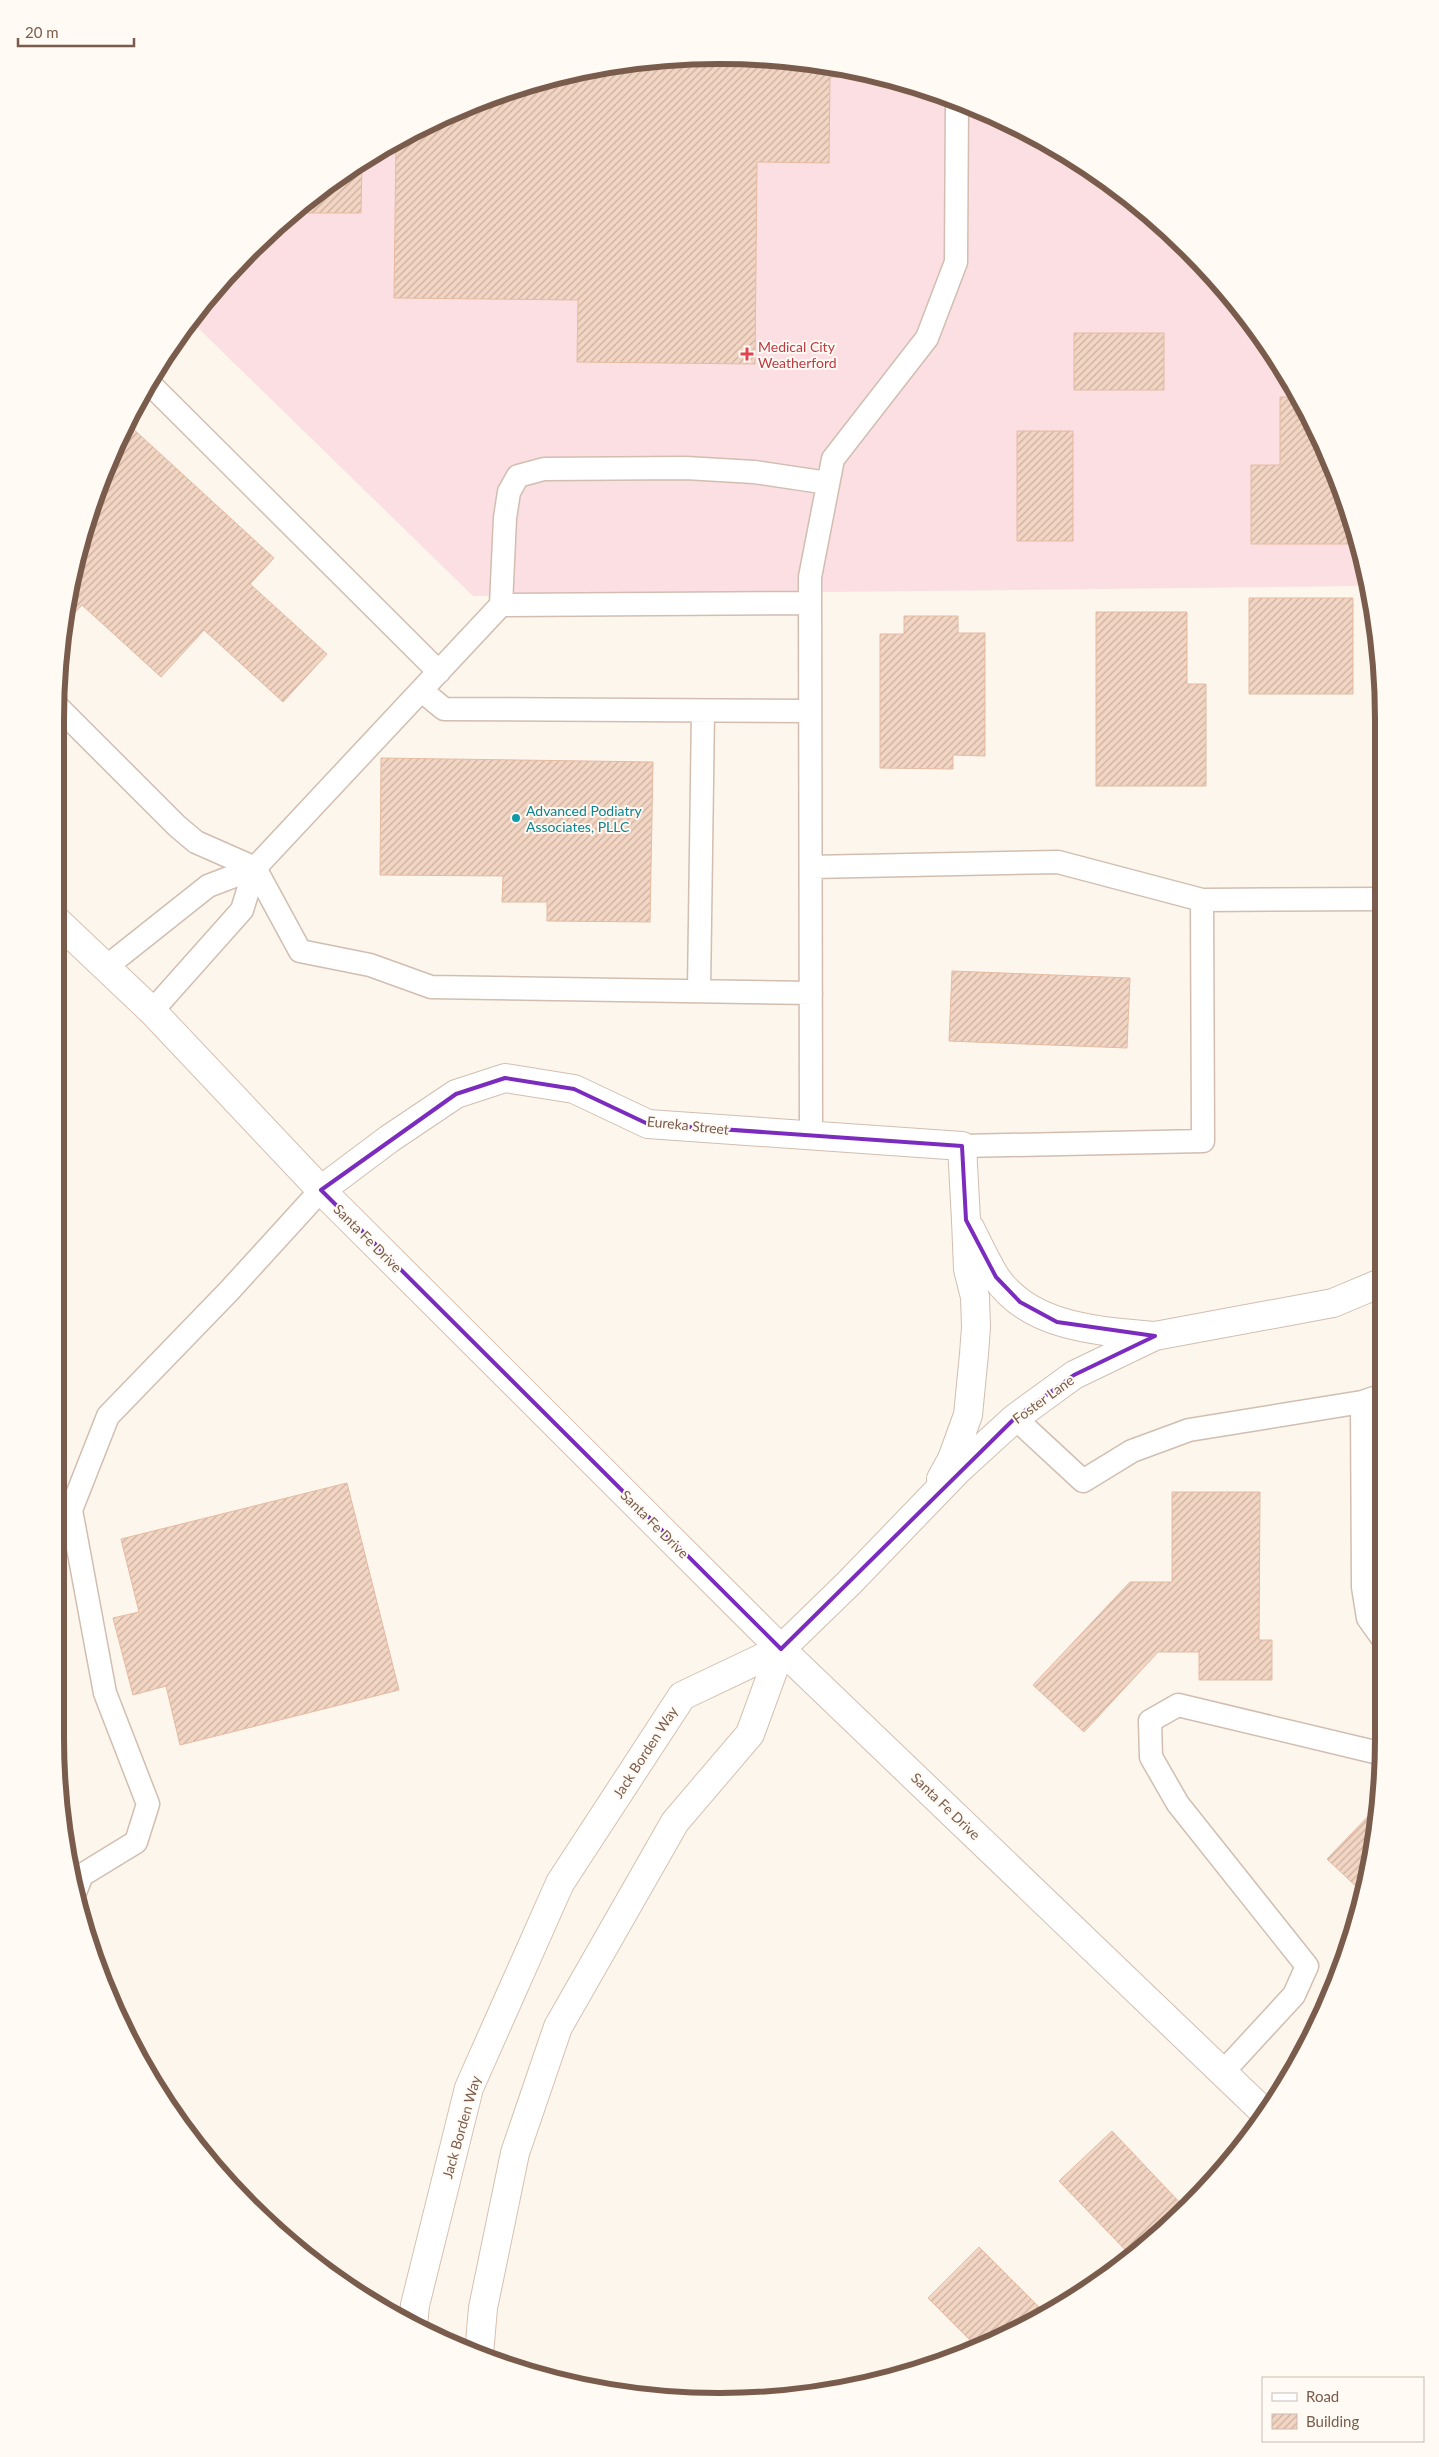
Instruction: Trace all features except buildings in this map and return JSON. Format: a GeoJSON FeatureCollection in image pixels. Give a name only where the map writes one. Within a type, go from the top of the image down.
{"type":"FeatureCollection","features":[{"type":"Feature","properties":{"kind":"street","name":"Santa Fe Drive"},"geometry":{"type":"LineString","coordinates":[[64,928],[152,1011],[321,1190],[781,1649],[1224,2071],[1260,2108]]}},
{"type":"Feature","properties":{"kind":"street","name":"Eureka Street"},"geometry":{"type":"LineString","coordinates":[[321,1190],[389,1139],[456,1094],[505,1078],[574,1089],[648,1124],[962,1146]]}},
{"type":"Feature","properties":{"kind":"street"},"geometry":{"type":"LineString","coordinates":[[930,1499],[952,1458],[968,1415],[976,1327],[975,1297],[968,1269],[962,1146]]}},
{"type":"Feature","properties":{"kind":"street"},"geometry":{"type":"LineString","coordinates":[[966,1220],[996,1277],[1020,1302],[1057,1322],[1105,1332],[1155,1336]]}},
{"type":"Feature","properties":{"kind":"street","name":"Foster Lane"},"geometry":{"type":"LineString","coordinates":[[781,1649],[849,1583],[930,1499],[1015,1418],[1074,1375],[1155,1336],[1333,1303],[1375,1285]]}},
{"type":"Feature","properties":{"kind":"street"},"geometry":{"type":"LineString","coordinates":[[480,2347],[483,2308],[515,2153],[558,2027],[675,1822],[750,1734],[781,1649]]}},
{"type":"Feature","properties":{"kind":"street","name":"Jack Borden Way"},"geometry":{"type":"LineString","coordinates":[[413,2317],[414,2305],[469,2088],[560,1883],[682,1696],[781,1649]]}},
{"type":"Feature","properties":{"kind":"lane"},"geometry":{"type":"LineString","coordinates":[[811,1135],[810,577],[833,459],[927,338],[956,262],[957,109]]}},
{"type":"Feature","properties":{"kind":"lane"},"geometry":{"type":"LineString","coordinates":[[154,388],[439,672]]}},
{"type":"Feature","properties":{"kind":"lane"},"geometry":{"type":"LineString","coordinates":[[106,967],[208,886],[255,868],[501,605],[505,518],[509,492],[518,476],[544,468],[686,468],[754,472],[828,484]]}},
{"type":"Feature","properties":{"kind":"lane"},"geometry":{"type":"LineString","coordinates":[[501,605],[810,603]]}},
{"type":"Feature","properties":{"kind":"lane"},"geometry":{"type":"LineString","coordinates":[[422,691],[444,709],[810,711]]}},
{"type":"Feature","properties":{"kind":"lane"},"geometry":{"type":"LineString","coordinates":[[699,991],[703,711]]}},
{"type":"Feature","properties":{"kind":"lane"},"geometry":{"type":"LineString","coordinates":[[64,714],[196,842],[255,868],[300,951],[370,964],[431,987],[811,993]]}},
{"type":"Feature","properties":{"kind":"lane"},"geometry":{"type":"LineString","coordinates":[[811,867],[1058,862],[1202,900],[1375,899]]}},
{"type":"Feature","properties":{"kind":"lane"},"geometry":{"type":"LineString","coordinates":[[152,1011],[242,910],[255,868]]}},
{"type":"Feature","properties":{"kind":"lane"},"geometry":{"type":"LineString","coordinates":[[962,1146],[1203,1141],[1202,900]]}},
{"type":"Feature","properties":{"kind":"lane"},"geometry":{"type":"LineString","coordinates":[[80,1881],[82,1875],[136,1842],[148,1804],[105,1693],[72,1510],[108,1416],[228,1292],[321,1190]]}},
{"type":"Feature","properties":{"kind":"lane"},"geometry":{"type":"LineString","coordinates":[[1015,1418],[1083,1481],[1132,1451],[1189,1430],[1372,1398],[1363,1587],[1368,1618],[1375,1628]]}},
{"type":"Feature","properties":{"kind":"lane"},"geometry":{"type":"LineString","coordinates":[[1224,2071],[1294,1995],[1307,1966],[1178,1804],[1151,1757],[1150,1721],[1178,1705],[1375,1752]]}},
{"type":"Feature","properties":{"kind":"highlighted area"},"geometry":{"type":"Polygon","coordinates":[[[505,1078],[574,1089],[648,1124],[962,1146],[966,1220],[996,1277],[1020,1302],[1057,1322],[1155,1336],[1074,1375],[1015,1418],[781,1649],[321,1190],[456,1094],[505,1078]]]}},
{"type":"Feature","properties":{"kind":"shaded area","name":"Medical City Weatherford"},"geometry":{"type":"Polygon","coordinates":[[[720,64],[805,69],[847,76],[889,86],[930,99],[1010,131],[1084,174],[1119,199],[1152,226],[1213,287],[1265,355],[1308,429],[1325,469],[1353,550],[1362,586],[473,596],[195,325],[226,287],[287,226],[355,174],[429,131],[509,99],[550,86],[592,76],[634,69],[720,64]]]}},
{"type":"Feature","properties":{"kind":"place","name":"Medical City Weatherford"},"geometry":{"type":"Point","coordinates":[747,354]}},
{"type":"Feature","properties":{"kind":"place","name":"Advanced Podiatry Associates, PLLC"},"geometry":{"type":"Point","coordinates":[516,818]}}]}
